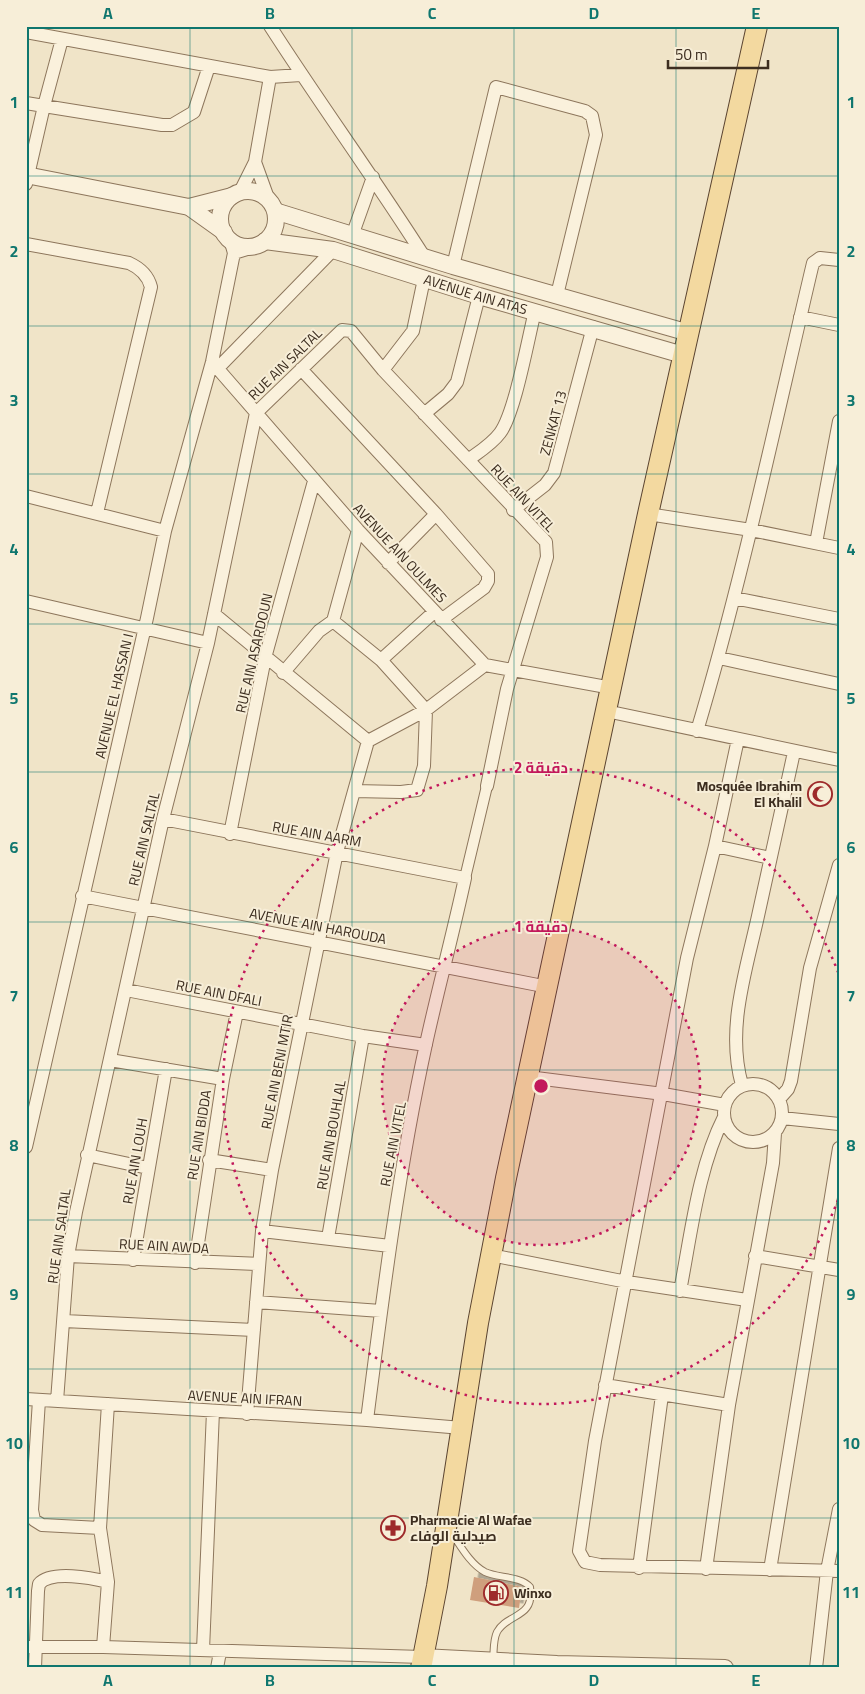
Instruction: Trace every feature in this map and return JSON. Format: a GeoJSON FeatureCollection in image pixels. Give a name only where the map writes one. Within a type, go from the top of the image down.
{"type":"FeatureCollection","features":[{"type":"Feature","properties":{"kind":"main road"},"geometry":{"type":"LineString","coordinates":[[422,1662],[491,1255],[648,514],[757,26]]}},
{"type":"Feature","properties":{"kind":"street"},"geometry":{"type":"LineString","coordinates":[[270,26],[301,75],[373,177],[425,258]]}},
{"type":"Feature","properties":{"kind":"street"},"geometry":{"type":"LineString","coordinates":[[26,32],[270,77],[301,75]]}},
{"type":"Feature","properties":{"kind":"street"},"geometry":{"type":"LineString","coordinates":[[62,39],[27,179],[189,207],[236,194],[255,192],[268,198]]}},
{"type":"Feature","properties":{"kind":"street"},"geometry":{"type":"LineString","coordinates":[[26,103],[172,125],[194,112],[210,66]]}},
{"type":"Feature","properties":{"kind":"street"},"geometry":{"type":"LineString","coordinates":[[229,241],[221,216],[222,209],[236,194],[255,162],[270,77]]}},
{"type":"Feature","properties":{"kind":"street"},"geometry":{"type":"LineString","coordinates":[[453,266],[496,87],[585,110],[592,116],[596,136],[557,294]]}},
{"type":"Feature","properties":{"kind":"street"},"geometry":{"type":"LineString","coordinates":[[189,207],[229,241],[238,245],[261,243],[276,225],[276,216],[255,162]]}},
{"type":"Feature","properties":{"kind":"street"},"geometry":{"type":"LineString","coordinates":[[352,236],[373,177]]}},
{"type":"Feature","properties":{"kind":"street","name":"AVENUE AIN ATAS"},"geometry":{"type":"LineString","coordinates":[[276,216],[278,212],[425,258],[689,333]]}},
{"type":"Feature","properties":{"kind":"street","name":"AVENUE EL HASSAN I"},"geometry":{"type":"LineString","coordinates":[[26,1147],[82,896],[145,630],[165,531],[214,366],[229,241]]}},
{"type":"Feature","properties":{"kind":"street","name":"AVENUE AIN ATAS"},"geometry":{"type":"LineString","coordinates":[[261,243],[333,250],[479,296],[593,327],[683,355]]}},
{"type":"Feature","properties":{"kind":"street"},"geometry":{"type":"LineString","coordinates":[[26,244],[129,263],[136,266],[148,278],[150,287],[97,513]]}},
{"type":"Feature","properties":{"kind":"street"},"geometry":{"type":"LineString","coordinates":[[214,366],[333,250]]}},
{"type":"Feature","properties":{"kind":"street"},"geometry":{"type":"LineString","coordinates":[[697,731],[719,658],[751,530],[813,263],[820,258],[839,260]]}},
{"type":"Feature","properties":{"kind":"street"},"geometry":{"type":"LineString","coordinates":[[383,370],[413,330],[424,279]]}},
{"type":"Feature","properties":{"kind":"street"},"geometry":{"type":"LineString","coordinates":[[424,414],[448,394],[457,382],[479,296]]}},
{"type":"Feature","properties":{"kind":"street"},"geometry":{"type":"LineString","coordinates":[[468,460],[492,443],[501,432],[513,398],[535,311]]}},
{"type":"Feature","properties":{"kind":"street"},"geometry":{"type":"LineString","coordinates":[[800,317],[839,325]]}},
{"type":"Feature","properties":{"kind":"street","name":"ZENKAT 13"},"geometry":{"type":"LineString","coordinates":[[513,510],[545,485],[554,473],[593,327]]}},
{"type":"Feature","properties":{"kind":"street","name":"RUE AIN SALTAL"},"geometry":{"type":"LineString","coordinates":[[56,1401],[68,1256],[87,1155],[126,990],[163,820],[208,643],[256,413],[342,330],[351,331]]}},
{"type":"Feature","properties":{"kind":"street","name":"RUE AIN VITEL"},"geometry":{"type":"LineString","coordinates":[[351,331],[383,370],[513,510],[546,542],[547,557],[501,715],[487,786]]}},
{"type":"Feature","properties":{"kind":"street","name":"AVENUE AIN OULMES"},"geometry":{"type":"LineString","coordinates":[[214,366],[358,530],[485,665]]}},
{"type":"Feature","properties":{"kind":"street"},"geometry":{"type":"LineString","coordinates":[[301,369],[436,514],[485,570],[488,578],[484,588],[438,616],[382,660]]}},
{"type":"Feature","properties":{"kind":"street"},"geometry":{"type":"LineString","coordinates":[[816,543],[836,451],[839,421]]}},
{"type":"Feature","properties":{"kind":"street","name":"RUE AIN ASARDOUN"},"geometry":{"type":"LineString","coordinates":[[230,834],[266,658],[314,481]]}},
{"type":"Feature","properties":{"kind":"street"},"geometry":{"type":"LineString","coordinates":[[26,496],[165,531]]}},
{"type":"Feature","properties":{"kind":"street"},"geometry":{"type":"LineString","coordinates":[[388,563],[436,514]]}},
{"type":"Feature","properties":{"kind":"street"},"geometry":{"type":"LineString","coordinates":[[648,514],[751,530],[839,548]]}},
{"type":"Feature","properties":{"kind":"street"},"geometry":{"type":"LineString","coordinates":[[282,673],[319,631],[333,621],[358,530]]}},
{"type":"Feature","properties":{"kind":"street"},"geometry":{"type":"LineString","coordinates":[[734,598],[839,620]]}},
{"type":"Feature","properties":{"kind":"street"},"geometry":{"type":"LineString","coordinates":[[26,601],[208,643]]}},
{"type":"Feature","properties":{"kind":"street"},"geometry":{"type":"LineString","coordinates":[[214,614],[282,673],[368,741],[426,710],[485,665],[612,688]]}},
{"type":"Feature","properties":{"kind":"street"},"geometry":{"type":"LineString","coordinates":[[333,621],[382,660],[426,710],[424,766],[417,790],[401,792],[354,791]]}},
{"type":"Feature","properties":{"kind":"street"},"geometry":{"type":"LineString","coordinates":[[719,658],[839,684]]}},
{"type":"Feature","properties":{"kind":"street"},"geometry":{"type":"LineString","coordinates":[[606,711],[839,760]]}},
{"type":"Feature","properties":{"kind":"street"},"geometry":{"type":"LineString","coordinates":[[738,739],[688,958],[605,1386],[585,1501],[579,1551],[585,1562],[639,1568],[833,1571]]}},
{"type":"Feature","properties":{"kind":"street","name":"RUE AIN BENI MTIR"},"geometry":{"type":"LineString","coordinates":[[247,1414],[262,1231],[272,1170],[337,852],[368,741]]}},
{"type":"Feature","properties":{"kind":"street"},"geometry":{"type":"LineString","coordinates":[[742,1085],[735,1052],[736,1031],[744,979],[794,752]]}},
{"type":"Feature","properties":{"kind":"street"},"geometry":{"type":"LineString","coordinates":[[465,878],[487,786]]}},
{"type":"Feature","properties":{"kind":"street","name":"RUE AIN AARM"},"geometry":{"type":"LineString","coordinates":[[163,820],[465,878]]}},
{"type":"Feature","properties":{"kind":"street"},"geometry":{"type":"LineString","coordinates":[[715,846],[770,858]]}},
{"type":"Feature","properties":{"kind":"street"},"geometry":{"type":"LineString","coordinates":[[780,1098],[788,1090],[791,1081],[810,968],[839,866]]}},
{"type":"Feature","properties":{"kind":"street","name":"RUE AIN VITEL"},"geometry":{"type":"LineString","coordinates":[[368,1420],[390,1246],[426,1045],[446,966],[465,878]]}},
{"type":"Feature","properties":{"kind":"street","name":"AVENUE AIN HAROUDA"},"geometry":{"type":"LineString","coordinates":[[82,896],[548,987]]}},
{"type":"Feature","properties":{"kind":"street","name":"RUE AIN DFALI"},"geometry":{"type":"LineString","coordinates":[[126,990],[363,1036],[426,1045]]}},
{"type":"Feature","properties":{"kind":"street","name":"RUE AIN BIDDA"},"geometry":{"type":"LineString","coordinates":[[196,1263],[209,1160],[237,1012]]}},
{"type":"Feature","properties":{"kind":"street","name":"RUE AIN BOUHLAL"},"geometry":{"type":"LineString","coordinates":[[328,1238],[363,1036]]}},
{"type":"Feature","properties":{"kind":"street"},"geometry":{"type":"LineString","coordinates":[[110,1060],[223,1079]]}},
{"type":"Feature","properties":{"kind":"street","name":"RUE AIN LOUH"},"geometry":{"type":"LineString","coordinates":[[133,1260],[166,1069]]}},
{"type":"Feature","properties":{"kind":"street"},"geometry":{"type":"LineString","coordinates":[[528,1077],[663,1094],[724,1111]]}},
{"type":"Feature","properties":{"kind":"street"},"geometry":{"type":"LineString","coordinates":[[680,1291],[704,1171],[731,1093],[742,1085],[755,1083],[768,1087],[780,1098],[782,1118],[775,1133],[772,1163],[729,1405],[706,1569]]}},
{"type":"Feature","properties":{"kind":"street"},"geometry":{"type":"LineString","coordinates":[[724,1111],[729,1129],[738,1138],[751,1142],[764,1140],[775,1133]]}},
{"type":"Feature","properties":{"kind":"street"},"geometry":{"type":"LineString","coordinates":[[782,1118],[839,1124]]}},
{"type":"Feature","properties":{"kind":"street"},"geometry":{"type":"LineString","coordinates":[[770,1570],[818,1267],[839,1148]]}},
{"type":"Feature","properties":{"kind":"street"},"geometry":{"type":"LineString","coordinates":[[87,1155],[148,1168]]}},
{"type":"Feature","properties":{"kind":"street"},"geometry":{"type":"LineString","coordinates":[[209,1160],[272,1170]]}},
{"type":"Feature","properties":{"kind":"street"},"geometry":{"type":"LineString","coordinates":[[262,1231],[390,1246]]}},
{"type":"Feature","properties":{"kind":"street"},"geometry":{"type":"LineString","coordinates":[[491,1255],[626,1282],[747,1300]]}},
{"type":"Feature","properties":{"kind":"street","name":"RUE AIN AWDA"},"geometry":{"type":"LineString","coordinates":[[68,1256],[196,1263],[259,1264]]}},
{"type":"Feature","properties":{"kind":"street"},"geometry":{"type":"LineString","coordinates":[[755,1256],[839,1270]]}},
{"type":"Feature","properties":{"kind":"street"},"geometry":{"type":"LineString","coordinates":[[256,1302],[381,1311]]}},
{"type":"Feature","properties":{"kind":"street"},"geometry":{"type":"LineString","coordinates":[[64,1321],[254,1330]]}},
{"type":"Feature","properties":{"kind":"street"},"geometry":{"type":"LineString","coordinates":[[605,1386],[729,1405]]}},
{"type":"Feature","properties":{"kind":"street"},"geometry":{"type":"LineString","coordinates":[[639,1568],[662,1395]]}},
{"type":"Feature","properties":{"kind":"street"},"geometry":{"type":"LineString","coordinates":[[32,1400],[32,1510],[34,1520],[42,1525],[100,1528]]}},
{"type":"Feature","properties":{"kind":"street","name":"AVENUE AIN IFRAN"},"geometry":{"type":"LineString","coordinates":[[32,1400],[368,1420],[462,1428]]}},
{"type":"Feature","properties":{"kind":"street"},"geometry":{"type":"LineString","coordinates":[[102,1647],[108,1582],[100,1528],[108,1404]]}},
{"type":"Feature","properties":{"kind":"street"},"geometry":{"type":"LineString","coordinates":[[203,1650],[213,1411]]}},
{"type":"Feature","properties":{"kind":"street"},"geometry":{"type":"LineString","coordinates":[[816,1668],[833,1571],[839,1509]]}},
{"type":"Feature","properties":{"kind":"street"},"geometry":{"type":"LineString","coordinates":[[35,1668],[31,1647],[38,1591],[42,1581],[55,1577],[77,1577],[108,1582]]}},
{"type":"Feature","properties":{"kind":"street"},"geometry":{"type":"LineString","coordinates":[[31,1647],[203,1650],[422,1662],[493,1661],[557,1666],[725,1668]]}},
{"type":"Feature","properties":{"kind":"street"},"geometry":{"type":"LineString","coordinates":[[217,1668],[220,1652]]}},
{"type":"Feature","properties":{"kind":"lane"},"geometry":{"type":"LineString","coordinates":[[446,1526],[478,1567],[486,1572],[524,1582],[530,1586],[527,1608],[517,1617],[502,1625],[497,1632],[493,1661]]}},
{"type":"Feature","properties":{"kind":"building","name":"Winxo"},"geometry":{"type":"Polygon","coordinates":[[[474,1577],[522,1587],[519,1608],[470,1600],[474,1577]]]}},
{"type":"Feature","properties":{"kind":"place","name":"Mosquée Ibrahim El Khalil"},"geometry":{"type":"Point","coordinates":[820,794]}},
{"type":"Feature","properties":{"kind":"place","name":"Pharmacie Al Wafae صيدلية الوفاء"},"geometry":{"type":"Point","coordinates":[393,1528]}},
{"type":"Feature","properties":{"kind":"place","name":"Winxo"},"geometry":{"type":"Point","coordinates":[496,1593]}}]}
